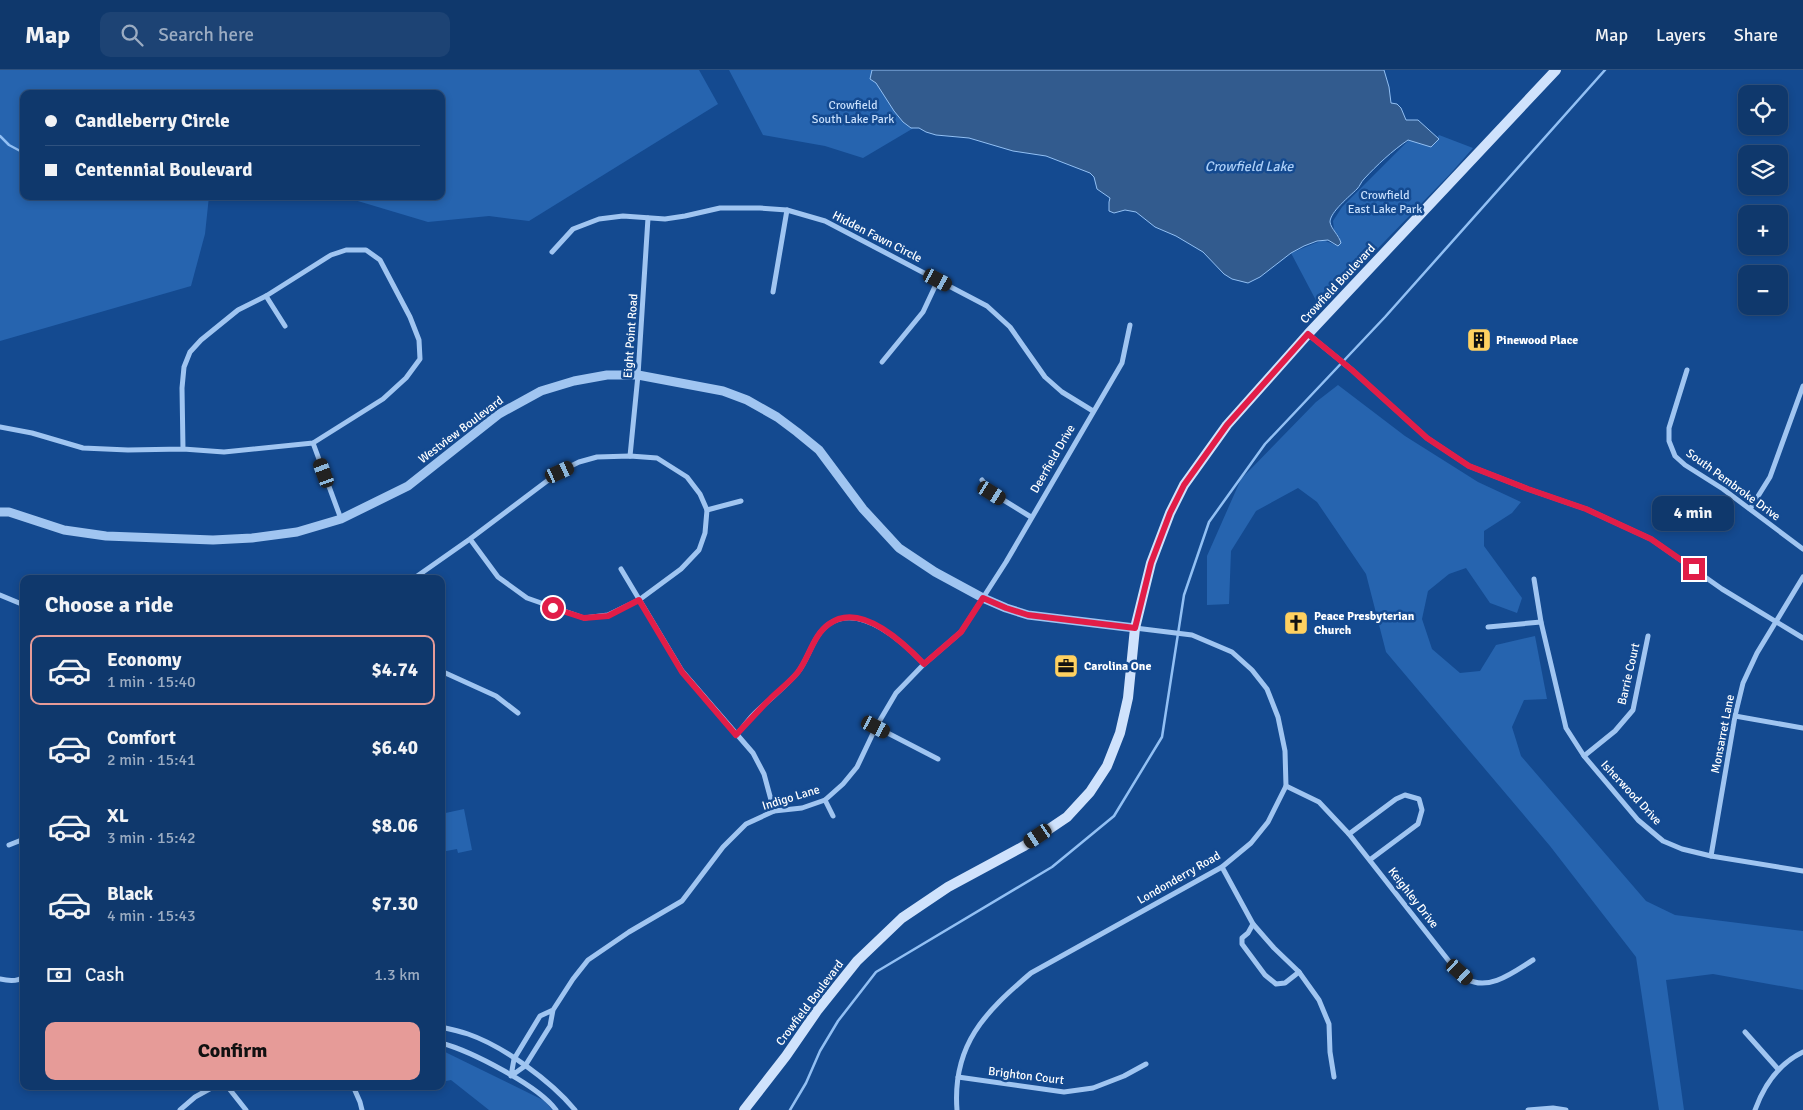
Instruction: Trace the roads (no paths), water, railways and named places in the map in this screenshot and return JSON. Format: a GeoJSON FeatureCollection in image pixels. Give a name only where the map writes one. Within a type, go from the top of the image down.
{"type":"FeatureCollection","features":[{"type":"Feature","properties":{"kind":"main road","name":"Crowfield Boulevard"},"geometry":{"type":"LineString","coordinates":[[744,1110],[786,1056],[816,1011],[857,961],[902,918],[948,887],[1024,846],[1067,817],[1090,792],[1107,766],[1120,733],[1128,698],[1135,628],[1151,563],[1170,513],[1184,485],[1227,425],[1308,334],[1556,70]]}},
{"type":"Feature","properties":{"kind":"street","name":"Hidden Fawn Circle"},"geometry":{"type":"LineString","coordinates":[[552,252],[573,229],[599,219],[623,216],[665,219],[720,208],[787,210],[826,221],[987,306],[1010,327],[1044,377],[1062,392],[1093,411]]}},
{"type":"Feature","properties":{"kind":"street"},"geometry":{"type":"LineString","coordinates":[[773,292],[787,210]]}},
{"type":"Feature","properties":{"kind":"street","name":"Eight Point Road"},"geometry":{"type":"LineString","coordinates":[[630,456],[638,375],[648,218]]}},
{"type":"Feature","properties":{"kind":"street"},"geometry":{"type":"LineString","coordinates":[[0,427],[32,433],[83,448],[128,450],[183,449],[224,452],[313,443],[383,399],[406,378],[420,358],[419,340],[410,316],[380,260],[366,250],[346,250],[331,255],[266,296],[238,310],[200,340],[190,352],[184,367],[182,388],[183,449]]}},
{"type":"Feature","properties":{"kind":"street"},"geometry":{"type":"LineString","coordinates":[[882,362],[924,312],[938,280]]}},
{"type":"Feature","properties":{"kind":"street"},"geometry":{"type":"LineString","coordinates":[[266,296],[285,326]]}},
{"type":"Feature","properties":{"kind":"street","name":"Deerfield Drive"},"geometry":{"type":"LineString","coordinates":[[983,598],[1122,363],[1130,326]]}},
{"type":"Feature","properties":{"kind":"street"},"geometry":{"type":"LineString","coordinates":[[1308,334],[1352,370],[1427,438],[1469,466],[1586,509],[1651,539],[1722,589],[1803,638]]}},
{"type":"Feature","properties":{"kind":"street","name":"South Pembroke Drive"},"geometry":{"type":"LineString","coordinates":[[1687,370],[1669,428],[1668,441],[1675,456],[1685,465],[1723,489],[1803,549]]}},
{"type":"Feature","properties":{"kind":"street","name":"Westview Boulevard"},"geometry":{"type":"LineString","coordinates":[[0,512],[9,512],[64,530],[106,536],[213,540],[252,538],[297,532],[341,519],[408,486],[499,414],[540,391],[607,374],[638,375],[723,390],[747,400],[777,417],[818,450],[880,530],[899,548],[936,572],[983,598],[1028,615],[1135,628]]}},
{"type":"Feature","properties":{"kind":"street"},"geometry":{"type":"LineString","coordinates":[[1750,510],[1770,477],[1803,386]]}},
{"type":"Feature","properties":{"kind":"street"},"geometry":{"type":"LineString","coordinates":[[313,443],[341,519]]}},
{"type":"Feature","properties":{"kind":"street"},"geometry":{"type":"LineString","coordinates":[[419,575],[560,472],[579,462],[597,457],[630,456],[657,458],[687,477],[700,494],[707,510],[705,533],[699,550],[681,569],[639,600],[608,616],[584,618],[527,598],[498,577],[470,539]]}},
{"type":"Feature","properties":{"kind":"street"},"geometry":{"type":"LineString","coordinates":[[982,480],[992,493],[1031,517]]}},
{"type":"Feature","properties":{"kind":"street"},"geometry":{"type":"LineString","coordinates":[[707,510],[741,501]]}},
{"type":"Feature","properties":{"kind":"street"},"geometry":{"type":"LineString","coordinates":[[621,569],[682,672],[753,753],[764,774],[774,811]]}},
{"type":"Feature","properties":{"kind":"street","name":"Monsarret Lane"},"geometry":{"type":"LineString","coordinates":[[1711,856],[1736,716],[1744,682],[1757,653],[1803,578]]}},
{"type":"Feature","properties":{"kind":"street","name":"Isherwood Drive"},"geometry":{"type":"LineString","coordinates":[[1534,579],[1541,622],[1566,728],[1584,756],[1638,820],[1663,841],[1682,849],[1711,856],[1803,871]]}},
{"type":"Feature","properties":{"kind":"street"},"geometry":{"type":"LineString","coordinates":[[0,595],[20,603]]}},
{"type":"Feature","properties":{"kind":"street","name":"Indigo Lane"},"geometry":{"type":"LineString","coordinates":[[511,1076],[525,1066],[550,1026],[553,1010],[588,960],[629,932],[682,901],[724,847],[746,824],[774,811],[802,808],[824,800],[843,784],[857,767],[876,727],[896,693],[924,664],[961,632],[983,598]]}},
{"type":"Feature","properties":{"kind":"street"},"geometry":{"type":"LineString","coordinates":[[736,735],[753,715],[799,671],[813,644],[829,624],[846,617],[864,620],[879,626],[908,647],[924,664]]}},
{"type":"Feature","properties":{"kind":"street"},"geometry":{"type":"LineString","coordinates":[[1488,626],[1541,622]]}},
{"type":"Feature","properties":{"kind":"street","name":"Londonderry Road"},"geometry":{"type":"LineString","coordinates":[[957,1110],[958,1077],[970,1040],[982,1019],[1004,996],[1031,973],[1222,867],[1251,843],[1268,822],[1286,786],[1285,751],[1278,717],[1267,689],[1252,670],[1232,652],[1192,635],[1135,628]]}},
{"type":"Feature","properties":{"kind":"street","name":"Barrie Court"},"geometry":{"type":"LineString","coordinates":[[1584,756],[1616,731],[1633,710],[1648,636]]}},
{"type":"Feature","properties":{"kind":"street"},"geometry":{"type":"LineString","coordinates":[[445,673],[496,696],[518,713]]}},
{"type":"Feature","properties":{"kind":"street"},"geometry":{"type":"LineString","coordinates":[[1736,716],[1803,728]]}},
{"type":"Feature","properties":{"kind":"street"},"geometry":{"type":"LineString","coordinates":[[876,727],[938,759]]}},
{"type":"Feature","properties":{"kind":"street","name":"Keighley Drive"},"geometry":{"type":"LineString","coordinates":[[1286,786],[1319,802],[1370,859],[1452,965],[1468,980],[1485,984],[1504,978],[1533,960]]}},
{"type":"Feature","properties":{"kind":"street"},"geometry":{"type":"LineString","coordinates":[[1349,834],[1405,794],[1419,799],[1422,810],[1418,824],[1370,859]]}},
{"type":"Feature","properties":{"kind":"street"},"geometry":{"type":"LineString","coordinates":[[824,800],[834,816]]}},
{"type":"Feature","properties":{"kind":"street"},"geometry":{"type":"LineString","coordinates":[[8,845],[20,840]]}},
{"type":"Feature","properties":{"kind":"street"},"geometry":{"type":"LineString","coordinates":[[1222,867],[1252,924],[1298,972],[1319,1000],[1329,1024],[1330,1052],[1334,1077]]}},
{"type":"Feature","properties":{"kind":"street"},"geometry":{"type":"LineString","coordinates":[[1252,924],[1248,933],[1242,938],[1242,944],[1265,975],[1276,984],[1285,983],[1298,972]]}},
{"type":"Feature","properties":{"kind":"street"},"geometry":{"type":"LineString","coordinates":[[0,979],[20,979]]}},
{"type":"Feature","properties":{"kind":"street","name":"Indigo Lane"},"geometry":{"type":"LineString","coordinates":[[511,1076],[514,1059],[540,1016],[553,1010]]}},
{"type":"Feature","properties":{"kind":"street"},"geometry":{"type":"LineString","coordinates":[[445,1028],[467,1033],[514,1059],[550,1084],[575,1110]]}},
{"type":"Feature","properties":{"kind":"street"},"geometry":{"type":"LineString","coordinates":[[1745,1032],[1778,1069]]}},
{"type":"Feature","properties":{"kind":"street"},"geometry":{"type":"LineString","coordinates":[[445,1044],[475,1055],[511,1076],[543,1095],[556,1110]]}},
{"type":"Feature","properties":{"kind":"street"},"geometry":{"type":"LineString","coordinates":[[1755,1110],[1762,1092],[1778,1069],[1803,1052]]}},
{"type":"Feature","properties":{"kind":"street","name":"Brighton Court"},"geometry":{"type":"LineString","coordinates":[[958,1077],[1064,1092],[1093,1088],[1124,1076],[1146,1064]]}},
{"type":"Feature","properties":{"kind":"street"},"geometry":{"type":"LineString","coordinates":[[180,1110],[195,1097],[208,1090]]}},
{"type":"Feature","properties":{"kind":"street"},"geometry":{"type":"LineString","coordinates":[[230,1090],[246,1110]]}},
{"type":"Feature","properties":{"kind":"street"},"geometry":{"type":"LineString","coordinates":[[354,1090],[362,1110]]}},
{"type":"Feature","properties":{"kind":"street"},"geometry":{"type":"LineString","coordinates":[[1528,1110],[1553,1108],[1566,1110]]}},
{"type":"Feature","properties":{"kind":"water","name":"Crowfield Lake"},"geometry":{"type":"Polygon","coordinates":[[[872,70],[1384,70],[1391,103],[1397,104],[1401,108],[1406,120],[1418,120],[1439,139],[1431,147],[1408,140],[1385,158],[1364,179],[1331,218],[1331,225],[1341,243],[1338,246],[1328,240],[1317,241],[1304,246],[1291,253],[1260,277],[1248,283],[1232,279],[1224,274],[1203,252],[1176,236],[1155,227],[1136,212],[1125,210],[1114,213],[1109,211],[1110,198],[1097,189],[1094,177],[1090,173],[1046,156],[1013,151],[969,138],[936,135],[919,128],[911,128],[903,122],[876,83],[870,79],[872,70]]]}},
{"type":"Feature","properties":{"kind":"waterway"},"geometry":{"type":"LineString","coordinates":[[790,1110],[806,1083],[820,1051],[838,1021],[876,972],[1052,867],[1114,816],[1162,737],[1184,595],[1209,522],[1265,444],[1385,317],[1605,70]]}},
{"type":"Feature","properties":{"kind":"waterway"},"geometry":{"type":"LineString","coordinates":[[0,136],[9,145],[20,151]]}},
{"type":"Feature","properties":{"kind":"place","name":"Pinewood Place"},"geometry":{"type":"Point","coordinates":[1479,340]}},
{"type":"Feature","properties":{"kind":"place","name":"Peace Presbyterian Church"},"geometry":{"type":"Point","coordinates":[1296,623]}},
{"type":"Feature","properties":{"kind":"place","name":"Carolina One"},"geometry":{"type":"Point","coordinates":[1066,666]}},
{"type":"Feature","properties":{"kind":"park label","name":"Crowfield South Lake Park"},"geometry":{"type":"Point","coordinates":[853,112]}},
{"type":"Feature","properties":{"kind":"park label","name":"Crowfield East Lake Park"},"geometry":{"type":"Point","coordinates":[1385,202]}}]}
